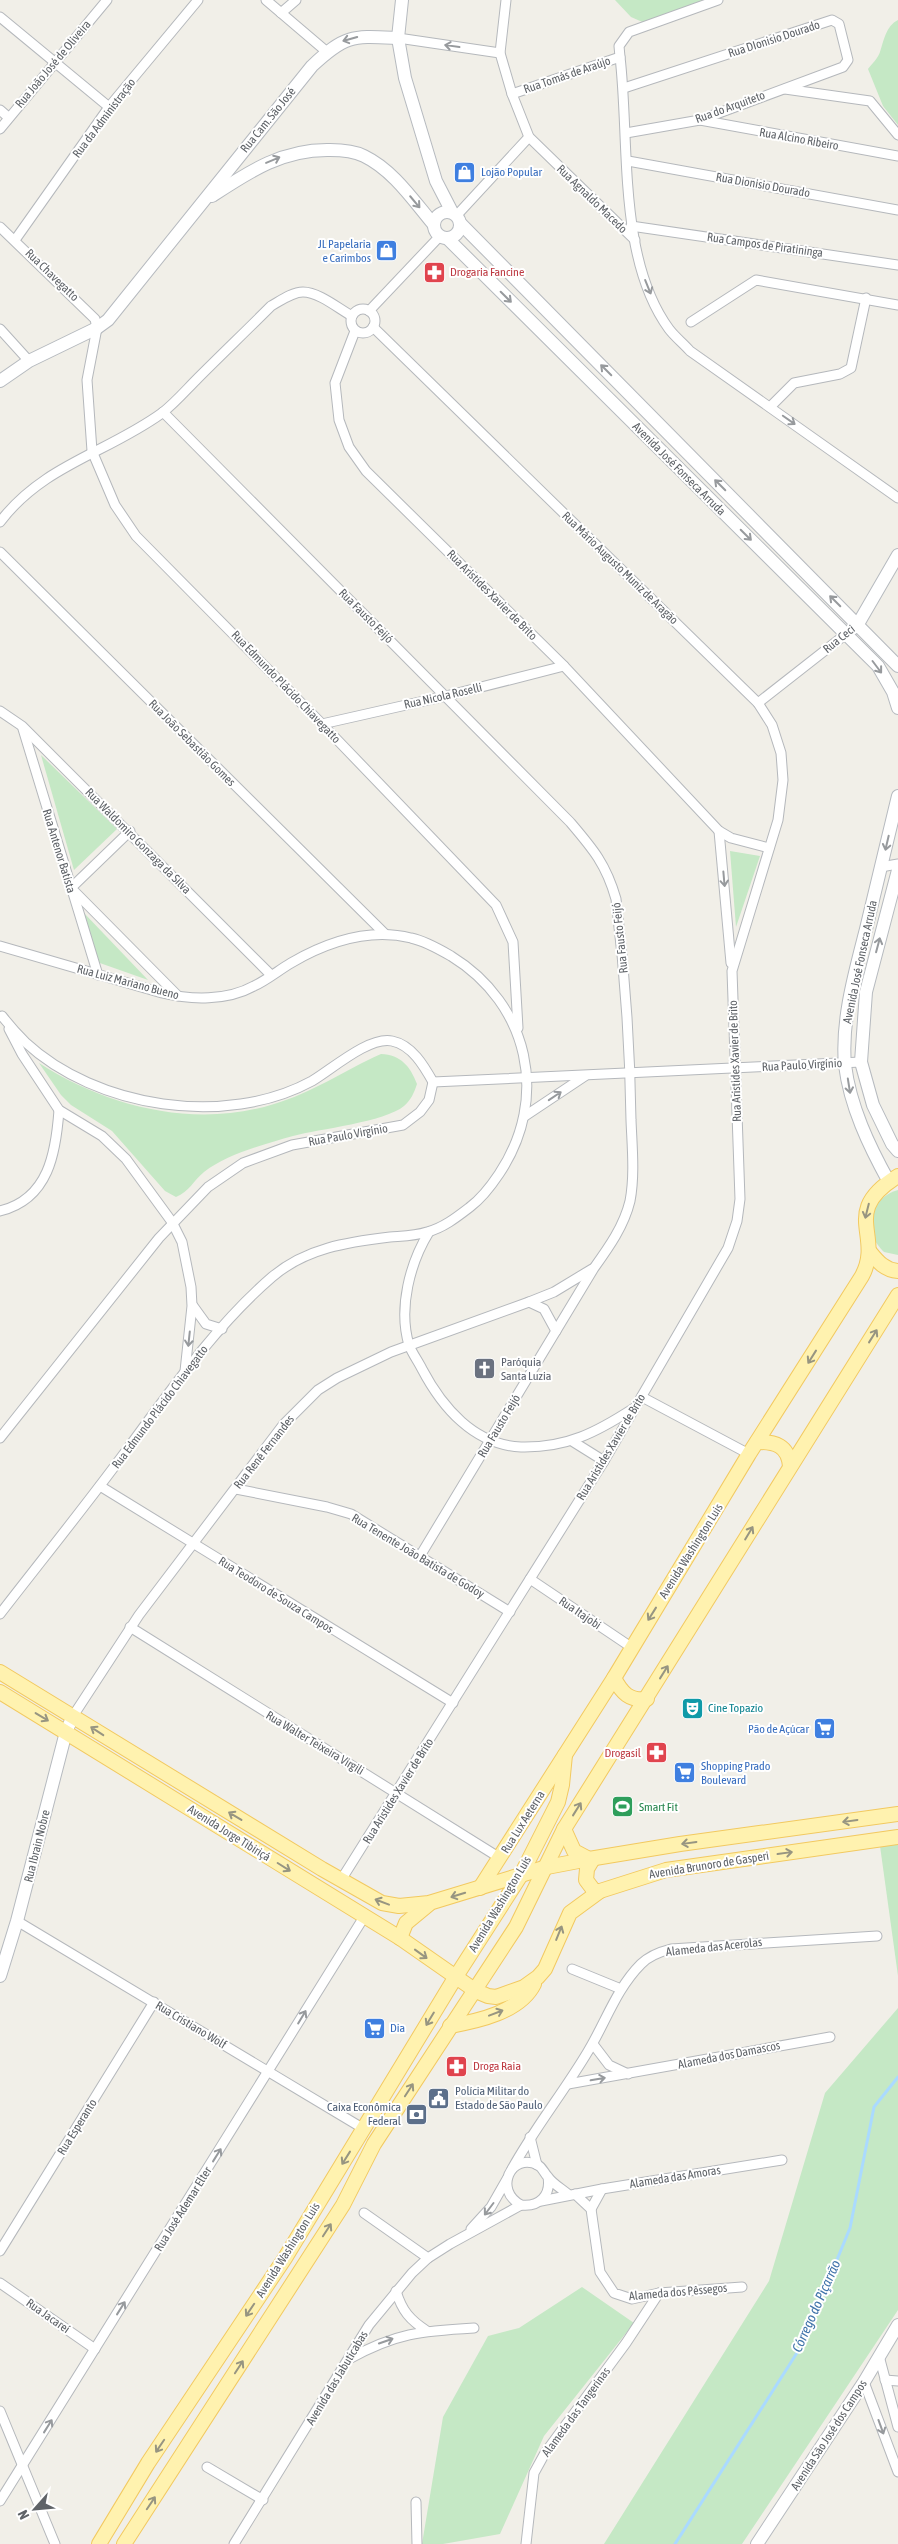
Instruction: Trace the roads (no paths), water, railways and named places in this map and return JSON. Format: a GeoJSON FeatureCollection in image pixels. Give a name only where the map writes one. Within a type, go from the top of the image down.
{"type":"FeatureCollection","features":[{"type":"Feature","properties":{"kind":"main road"},"geometry":{"type":"LineString","coordinates":[[402,0],[398,38],[405,78],[436,181],[435,221],[436,231],[444,237],[457,234],[456,217],[446,211],[435,221]]}},
{"type":"Feature","properties":{"kind":"main road","name":"Rua Cam. São José"},"geometry":{"type":"LineString","coordinates":[[0,381],[29,362],[97,328],[108,320],[312,66],[327,52],[345,39],[360,36],[398,38]]}},
{"type":"Feature","properties":{"kind":"main road"},"geometry":{"type":"LineString","coordinates":[[201,203],[256,168],[280,156],[303,151],[342,150],[363,155],[395,179],[435,221]]}},
{"type":"Feature","properties":{"kind":"main road"},"geometry":{"type":"LineString","coordinates":[[243,151],[249,163],[256,168]]}},
{"type":"Feature","properties":{"kind":"main road","name":"Avenida José Fonseca Arruda"},"geometry":{"type":"LineString","coordinates":[[436,181],[456,217],[898,666]]}},
{"type":"Feature","properties":{"kind":"main road","name":"Avenida José Fonseca Arruda"},"geometry":{"type":"LineString","coordinates":[[444,237],[878,666],[893,692],[898,708]]}},
{"type":"Feature","properties":{"kind":"main road","name":"Rua Ceci"},"geometry":{"type":"LineString","coordinates":[[846,634],[858,624],[898,555]]}},
{"type":"Feature","properties":{"kind":"main road","name":"Avenida José Fonseca Arruda"},"geometry":{"type":"LineString","coordinates":[[893,1179],[875,1156],[850,1095],[845,1063],[848,1013],[898,796]]}},
{"type":"Feature","properties":{"kind":"main road","name":"Avenida José Fonseca Arruda"},"geometry":{"type":"LineString","coordinates":[[898,870],[865,997],[861,1062],[873,1105],[892,1144],[898,1151]]}},
{"type":"Feature","properties":{"kind":"main road","name":"Avenida Washington Luis"},"geometry":{"type":"LineString","coordinates":[[99,2544],[148,2464],[285,2258],[455,1978],[521,1875],[558,1802],[565,1755],[695,1546],[749,1454],[868,1265],[870,1252],[864,1221],[868,1203],[893,1179]]}},
{"type":"Feature","properties":{"kind":"main road"},"geometry":{"type":"LineString","coordinates":[[870,1252],[878,1263],[890,1270],[898,1271]]}},
{"type":"Feature","properties":{"kind":"main road","name":"Avenida Washington Luis"},"geometry":{"type":"LineString","coordinates":[[124,2544],[343,2205],[374,2144],[450,2026],[476,1991],[516,1927],[564,1829],[898,1295]]}},
{"type":"Feature","properties":{"kind":"main road"},"geometry":{"type":"LineString","coordinates":[[757,1442],[772,1442],[784,1448],[789,1456],[790,1466]]}},
{"type":"Feature","properties":{"kind":"main road","name":"Avenida Jorge Tibiriçá"},"geometry":{"type":"LineString","coordinates":[[0,1672],[341,1880],[382,1903],[399,1906],[429,1904]]}},
{"type":"Feature","properties":{"kind":"main road"},"geometry":{"type":"LineString","coordinates":[[614,1678],[626,1696],[636,1700],[647,1699]]}},
{"type":"Feature","properties":{"kind":"main road","name":"Avenida Jorge Tibiriçá"},"geometry":{"type":"LineString","coordinates":[[0,1692],[400,1938],[455,1978]]}},
{"type":"Feature","properties":{"kind":"main road","name":"Rua Ibrain Nobre"},"geometry":{"type":"LineString","coordinates":[[0,1976],[17,1921],[66,1732],[74,1716]]}},
{"type":"Feature","properties":{"kind":"main road","name":"Rua Lux Aeterna"},"geometry":{"type":"LineString","coordinates":[[480,1888],[565,1755]]}},
{"type":"Feature","properties":{"kind":"main road","name":"Avenida Brunoro de Gasperi"},"geometry":{"type":"LineString","coordinates":[[429,1904],[547,1867],[680,1844],[898,1814]]}},
{"type":"Feature","properties":{"kind":"main road"},"geometry":{"type":"LineString","coordinates":[[564,1829],[574,1851],[591,1859],[587,1869],[586,1880],[595,1892],[600,1892]]}},
{"type":"Feature","properties":{"kind":"main road","name":"Avenida Brunoro de Gasperi"},"geometry":{"type":"LineString","coordinates":[[450,2026],[472,2022],[510,2008],[531,1990],[545,1969],[570,1913],[600,1892],[633,1878],[666,1870],[898,1837]]}},
{"type":"Feature","properties":{"kind":"main road"},"geometry":{"type":"LineString","coordinates":[[489,1970],[497,1948],[519,1907],[517,1898],[508,1895]]}},
{"type":"Feature","properties":{"kind":"main road"},"geometry":{"type":"LineString","coordinates":[[400,1938],[410,1919],[429,1904]]}},
{"type":"Feature","properties":{"kind":"main road","name":"Avenida Brunoro de Gasperi"},"geometry":{"type":"LineString","coordinates":[[455,1978],[488,1996],[506,1994],[524,1987],[538,1977]]}},
{"type":"Feature","properties":{"kind":"main road","name":"Avenida São José dos Campos"},"geometry":{"type":"LineString","coordinates":[[757,2544],[864,2382],[898,2325]]}},
{"type":"Feature","properties":{"kind":"street","name":"Rua João José de Oliveira"},"geometry":{"type":"LineString","coordinates":[[0,129],[107,0]]}},
{"type":"Feature","properties":{"kind":"street","name":"Rua da Administração"},"geometry":{"type":"LineString","coordinates":[[15,240],[109,107],[198,0]]}},
{"type":"Feature","properties":{"kind":"street"},"geometry":{"type":"LineString","coordinates":[[266,0],[327,52]]}},
{"type":"Feature","properties":{"kind":"street"},"geometry":{"type":"LineString","coordinates":[[281,13],[296,0]]}},
{"type":"Feature","properties":{"kind":"street","name":"Rua Agnaldo Macedo"},"geometry":{"type":"LineString","coordinates":[[506,0],[500,53],[512,94],[529,137],[635,240],[642,271],[656,305],[669,329],[690,350],[898,498]]}},
{"type":"Feature","properties":{"kind":"street","name":"Rua Tomás de Araújo"},"geometry":{"type":"LineString","coordinates":[[512,94],[620,57],[619,46],[629,32],[718,0]]}},
{"type":"Feature","properties":{"kind":"street"},"geometry":{"type":"LineString","coordinates":[[0,17],[109,107]]}},
{"type":"Feature","properties":{"kind":"street","name":"Rua DIonisio Dourado"},"geometry":{"type":"LineString","coordinates":[[624,88],[832,20],[837,22],[840,24],[848,60],[846,64],[802,82]]}},
{"type":"Feature","properties":{"kind":"street","name":"Rua Cam. São José"},"geometry":{"type":"LineString","coordinates":[[398,38],[500,53]]}},
{"type":"Feature","properties":{"kind":"street"},"geometry":{"type":"LineString","coordinates":[[620,57],[624,88],[632,226],[635,240]]}},
{"type":"Feature","properties":{"kind":"street","name":"Rua do Arquiteto"},"geometry":{"type":"LineString","coordinates":[[626,133],[700,120],[802,82]]}},
{"type":"Feature","properties":{"kind":"street"},"geometry":{"type":"LineString","coordinates":[[782,89],[863,98],[876,106],[898,135]]}},
{"type":"Feature","properties":{"kind":"street"},"geometry":{"type":"LineString","coordinates":[[0,110],[8,118]]}},
{"type":"Feature","properties":{"kind":"street","name":"Rua Alcino Ribeiro"},"geometry":{"type":"LineString","coordinates":[[700,120],[898,156]]}},
{"type":"Feature","properties":{"kind":"street"},"geometry":{"type":"LineString","coordinates":[[456,217],[529,137]]}},
{"type":"Feature","properties":{"kind":"street","name":"Rua Dionisio Dourado"},"geometry":{"type":"LineString","coordinates":[[628,161],[898,210]]}},
{"type":"Feature","properties":{"kind":"street","name":"Rua Campos de Piratininga"},"geometry":{"type":"LineString","coordinates":[[632,226],[898,265]]}},
{"type":"Feature","properties":{"kind":"street","name":"Rua Chavegatto"},"geometry":{"type":"LineString","coordinates":[[0,227],[84,306],[95,319],[97,328]]}},
{"type":"Feature","properties":{"kind":"street"},"geometry":{"type":"LineString","coordinates":[[369,311],[444,237]]}},
{"type":"Feature","properties":{"kind":"street"},"geometry":{"type":"LineString","coordinates":[[691,322],[756,280],[898,305]]}},
{"type":"Feature","properties":{"kind":"street"},"geometry":{"type":"LineString","coordinates":[[0,522],[11,508],[48,476],[92,451],[122,438],[163,412],[271,306],[292,295],[304,292],[315,295],[352,316]]}},
{"type":"Feature","properties":{"kind":"street"},"geometry":{"type":"LineString","coordinates":[[770,406],[794,383],[840,374],[851,368],[866,298]]}},
{"type":"Feature","properties":{"kind":"street"},"geometry":{"type":"LineString","coordinates":[[362,309],[369,311],[375,321],[373,328],[363,333],[356,331],[351,324],[352,316],[362,309]]}},
{"type":"Feature","properties":{"kind":"street","name":"Rua Edmundo Plácido Chiavegatto"},"geometry":{"type":"LineString","coordinates":[[97,328],[87,380],[92,451],[115,506],[136,536],[322,724],[496,905],[513,942],[518,1031]]}},
{"type":"Feature","properties":{"kind":"street","name":"Rua Mário Augusto Muniz de Aragão"},"geometry":{"type":"LineString","coordinates":[[373,328],[758,703],[772,725],[781,753],[782,790],[778,820],[769,848]]}},
{"type":"Feature","properties":{"kind":"street"},"geometry":{"type":"LineString","coordinates":[[0,329],[29,362]]}},
{"type":"Feature","properties":{"kind":"street","name":"Rua Aristides Xavier de Brito"},"geometry":{"type":"LineString","coordinates":[[356,331],[335,383],[339,420],[349,447],[366,471],[564,666],[719,831],[731,838],[769,848],[732,971]]}},
{"type":"Feature","properties":{"kind":"street","name":"Rua Fausto Feijó"},"geometry":{"type":"LineString","coordinates":[[163,412],[570,822],[598,854],[610,878],[616,899],[621,939],[630,1074],[632,1177],[630,1200],[622,1224],[420,1556]]}},
{"type":"Feature","properties":{"kind":"street","name":"Rua João Sebastião Gomes"},"geometry":{"type":"LineString","coordinates":[[0,552],[385,934]]}},
{"type":"Feature","properties":{"kind":"street","name":"Rua Ceci"},"geometry":{"type":"LineString","coordinates":[[758,703],[846,634]]}},
{"type":"Feature","properties":{"kind":"street","name":"Rua Nicola Roselli"},"geometry":{"type":"LineString","coordinates":[[322,724],[446,696],[564,666]]}},
{"type":"Feature","properties":{"kind":"street","name":"Rua Waldomiro Gonzaga da Silva"},"geometry":{"type":"LineString","coordinates":[[0,711],[22,726],[130,831],[272,975]]}},
{"type":"Feature","properties":{"kind":"street","name":"Rua Antenor Batista"},"geometry":{"type":"LineString","coordinates":[[22,726],[98,975]]}},
{"type":"Feature","properties":{"kind":"street"},"geometry":{"type":"LineString","coordinates":[[130,831],[70,888],[178,997]]}},
{"type":"Feature","properties":{"kind":"street","name":"Rua Aristides Xavier de Brito"},"geometry":{"type":"LineString","coordinates":[[341,1880],[604,1461],[713,1278],[728,1248],[737,1221],[740,1199],[732,971],[719,831]]}},
{"type":"Feature","properties":{"kind":"street"},"geometry":{"type":"LineString","coordinates":[[881,867],[898,864]]}},
{"type":"Feature","properties":{"kind":"street","name":"Rua Luiz Mariano Bueno"},"geometry":{"type":"LineString","coordinates":[[0,946],[178,997],[214,997],[234,994],[253,987],[292,962],[336,942],[359,936],[385,934],[414,938],[440,949],[484,979],[518,1031],[526,1078]]}},
{"type":"Feature","properties":{"kind":"street"},"geometry":{"type":"LineString","coordinates":[[1,1014],[25,1042],[59,1067],[98,1087],[136,1099],[171,1105],[202,1106],[260,1101],[312,1080],[348,1057],[378,1042],[391,1040],[406,1047],[423,1064],[433,1082]]}},
{"type":"Feature","properties":{"kind":"street"},"geometry":{"type":"LineString","coordinates":[[1,1014],[22,1054],[59,1110],[102,1136],[126,1159],[172,1222],[188,1264],[192,1306],[185,1372]]}},
{"type":"Feature","properties":{"kind":"street","name":"Rua Paulo Virgínio"},"geometry":{"type":"LineString","coordinates":[[0,1438],[172,1222],[208,1186],[243,1163],[292,1145],[403,1125],[420,1112],[429,1100],[433,1082],[861,1062]]}},
{"type":"Feature","properties":{"kind":"street"},"geometry":{"type":"LineString","coordinates":[[525,1116],[585,1076]]}},
{"type":"Feature","properties":{"kind":"street","name":"Rua Edmundo Plácido Chiavegatto"},"geometry":{"type":"LineString","coordinates":[[0,1614],[100,1486],[185,1372],[222,1329],[272,1277],[306,1256],[328,1247],[429,1232],[452,1220],[475,1204],[491,1186],[519,1138],[525,1116],[526,1078]]}},
{"type":"Feature","properties":{"kind":"street"},"geometry":{"type":"LineString","coordinates":[[0,1211],[9,1209],[28,1196],[43,1182],[57,1144],[59,1110]]}},
{"type":"Feature","properties":{"kind":"street"},"geometry":{"type":"LineString","coordinates":[[429,1232],[420,1246],[411,1271],[406,1295],[409,1345],[434,1393],[445,1407],[463,1424],[490,1440],[520,1447],[551,1445],[586,1436],[636,1407]]}},
{"type":"Feature","properties":{"kind":"street","name":"Rua Renê Fernandes"},"geometry":{"type":"LineString","coordinates":[[74,1716],[130,1627],[284,1425],[318,1390],[360,1366],[409,1345],[554,1292],[594,1268]]}},
{"type":"Feature","properties":{"kind":"street"},"geometry":{"type":"LineString","coordinates":[[529,1302],[544,1309],[556,1331]]}},
{"type":"Feature","properties":{"kind":"street"},"geometry":{"type":"LineString","coordinates":[[192,1306],[206,1324],[222,1329]]}},
{"type":"Feature","properties":{"kind":"street"},"geometry":{"type":"LineString","coordinates":[[642,1397],[749,1454]]}},
{"type":"Feature","properties":{"kind":"street"},"geometry":{"type":"LineString","coordinates":[[572,1441],[604,1461]]}},
{"type":"Feature","properties":{"kind":"street","name":"Rua Teodoro de Souza Campos"},"geometry":{"type":"LineString","coordinates":[[100,1486],[453,1703]]}},
{"type":"Feature","properties":{"kind":"street","name":"Rua Tenente João Batista de Godoy"},"geometry":{"type":"LineString","coordinates":[[236,1489],[327,1506],[351,1514],[510,1612]]}},
{"type":"Feature","properties":{"kind":"street","name":"Rua Itajobi"},"geometry":{"type":"LineString","coordinates":[[530,1579],[631,1647]]}},
{"type":"Feature","properties":{"kind":"street","name":"Rua Walter Teixeira Virgili"},"geometry":{"type":"LineString","coordinates":[[130,1627],[500,1858]]}},
{"type":"Feature","properties":{"kind":"street","name":"Rua José Ademar Elter"},"geometry":{"type":"LineString","coordinates":[[0,2501],[364,1917]]}},
{"type":"Feature","properties":{"kind":"street","name":"Rua Cristiano Wolf"},"geometry":{"type":"LineString","coordinates":[[17,1921],[364,2129]]}},
{"type":"Feature","properties":{"kind":"street","name":"Alameda das Acerolas"},"geometry":{"type":"LineString","coordinates":[[512,2169],[530,2137],[568,2084],[593,2044],[621,1989],[646,1960],[656,1953],[671,1949],[877,1936]]}},
{"type":"Feature","properties":{"kind":"street"},"geometry":{"type":"LineString","coordinates":[[572,1968],[621,1989]]}},
{"type":"Feature","properties":{"kind":"street","name":"Rua Esperanto"},"geometry":{"type":"LineString","coordinates":[[0,2251],[154,2002]]}},
{"type":"Feature","properties":{"kind":"street","name":"Alameda dos Damascos"},"geometry":{"type":"LineString","coordinates":[[568,2084],[830,2037]]}},
{"type":"Feature","properties":{"kind":"street"},"geometry":{"type":"LineString","coordinates":[[593,2044],[609,2065],[628,2074]]}},
{"type":"Feature","properties":{"kind":"street"},"geometry":{"type":"LineString","coordinates":[[530,2137],[537,2165],[548,2177],[591,2209],[602,2189]]}},
{"type":"Feature","properties":{"kind":"street","name":"Alameda das Amoras"},"geometry":{"type":"LineString","coordinates":[[541,2201],[602,2189],[782,2160]]}},
{"type":"Feature","properties":{"kind":"street"},"geometry":{"type":"LineString","coordinates":[[466,2235],[491,2207],[512,2169],[524,2163],[537,2165]]}},
{"type":"Feature","properties":{"kind":"street"},"geometry":{"type":"LineString","coordinates":[[466,2235],[522,2205],[535,2205],[541,2201],[548,2190],[548,2177]]}},
{"type":"Feature","properties":{"kind":"street"},"geometry":{"type":"LineString","coordinates":[[507,2179],[509,2195],[522,2205]]}},
{"type":"Feature","properties":{"kind":"street","name":"Alameda dos Pêssegos"},"geometry":{"type":"LineString","coordinates":[[591,2209],[600,2272],[607,2285],[614,2292],[632,2299],[659,2293],[742,2287]]}},
{"type":"Feature","properties":{"kind":"street"},"geometry":{"type":"LineString","coordinates":[[364,2214],[428,2258]]}},
{"type":"Feature","properties":{"kind":"street","name":"Avenida das Jabuticabas"},"geometry":{"type":"LineString","coordinates":[[234,2544],[369,2325],[396,2291],[428,2258],[466,2235]]}},
{"type":"Feature","properties":{"kind":"street","name":"Rua Jacareí"},"geometry":{"type":"LineString","coordinates":[[0,2283],[95,2349]]}},
{"type":"Feature","properties":{"kind":"street"},"geometry":{"type":"LineString","coordinates":[[396,2291],[401,2307],[406,2314],[427,2331]]}},
{"type":"Feature","properties":{"kind":"street","name":"Alameda das Tangerinas"},"geometry":{"type":"LineString","coordinates":[[526,2544],[534,2473],[545,2453],[626,2343],[659,2293]]}},
{"type":"Feature","properties":{"kind":"street"},"geometry":{"type":"LineString","coordinates":[[349,2359],[379,2343],[427,2331],[474,2328]]}},
{"type":"Feature","properties":{"kind":"street"},"geometry":{"type":"LineString","coordinates":[[879,2356],[898,2426]]}},
{"type":"Feature","properties":{"kind":"street"},"geometry":{"type":"LineString","coordinates":[[886,2380],[898,2381]]}},
{"type":"Feature","properties":{"kind":"street"},"geometry":{"type":"LineString","coordinates":[[864,2382],[898,2472]]}},
{"type":"Feature","properties":{"kind":"street"},"geometry":{"type":"LineString","coordinates":[[0,2411],[55,2544]]}},
{"type":"Feature","properties":{"kind":"street"},"geometry":{"type":"LineString","coordinates":[[207,2468],[262,2500]]}},
{"type":"Feature","properties":{"kind":"street"},"geometry":{"type":"LineString","coordinates":[[416,2502],[417,2544]]}},
{"type":"Feature","properties":{"kind":"waterway","name":"Córrego do Piçarrão"},"geometry":{"type":"LineString","coordinates":[[675,2544],[802,2345],[850,2228],[874,2107],[898,2077]]}},
{"type":"Feature","properties":{"kind":"place","name":"Lojão Popular"},"geometry":{"type":"Point","coordinates":[465,172]}},
{"type":"Feature","properties":{"kind":"place","name":"JL Papelaria e Carimbos"},"geometry":{"type":"Point","coordinates":[387,251]}},
{"type":"Feature","properties":{"kind":"place","name":"Drogaria Fancine"},"geometry":{"type":"Point","coordinates":[434,272]}},
{"type":"Feature","properties":{"kind":"place","name":"Paróquia Santa Luzia"},"geometry":{"type":"Point","coordinates":[485,1369]}},
{"type":"Feature","properties":{"kind":"place","name":"Cine Topazio"},"geometry":{"type":"Point","coordinates":[692,1708]}},
{"type":"Feature","properties":{"kind":"place","name":"Pão de Açúcar"},"geometry":{"type":"Point","coordinates":[825,1729]}},
{"type":"Feature","properties":{"kind":"place","name":"Drogasil"},"geometry":{"type":"Point","coordinates":[657,1753]}},
{"type":"Feature","properties":{"kind":"place","name":"Shopping Prado Boulevard"},"geometry":{"type":"Point","coordinates":[685,1773]}},
{"type":"Feature","properties":{"kind":"place","name":"Smart Fit"},"geometry":{"type":"Point","coordinates":[623,1807]}},
{"type":"Feature","properties":{"kind":"place","name":"Dia"},"geometry":{"type":"Point","coordinates":[374,2028]}},
{"type":"Feature","properties":{"kind":"place","name":"Droga Raia"},"geometry":{"type":"Point","coordinates":[457,2066]}},
{"type":"Feature","properties":{"kind":"place","name":"Polícia Militar do Estado de São Paulo"},"geometry":{"type":"Point","coordinates":[439,2098]}},
{"type":"Feature","properties":{"kind":"place","name":"Caixa Econômica Federal"},"geometry":{"type":"Point","coordinates":[417,2114]}}]}
